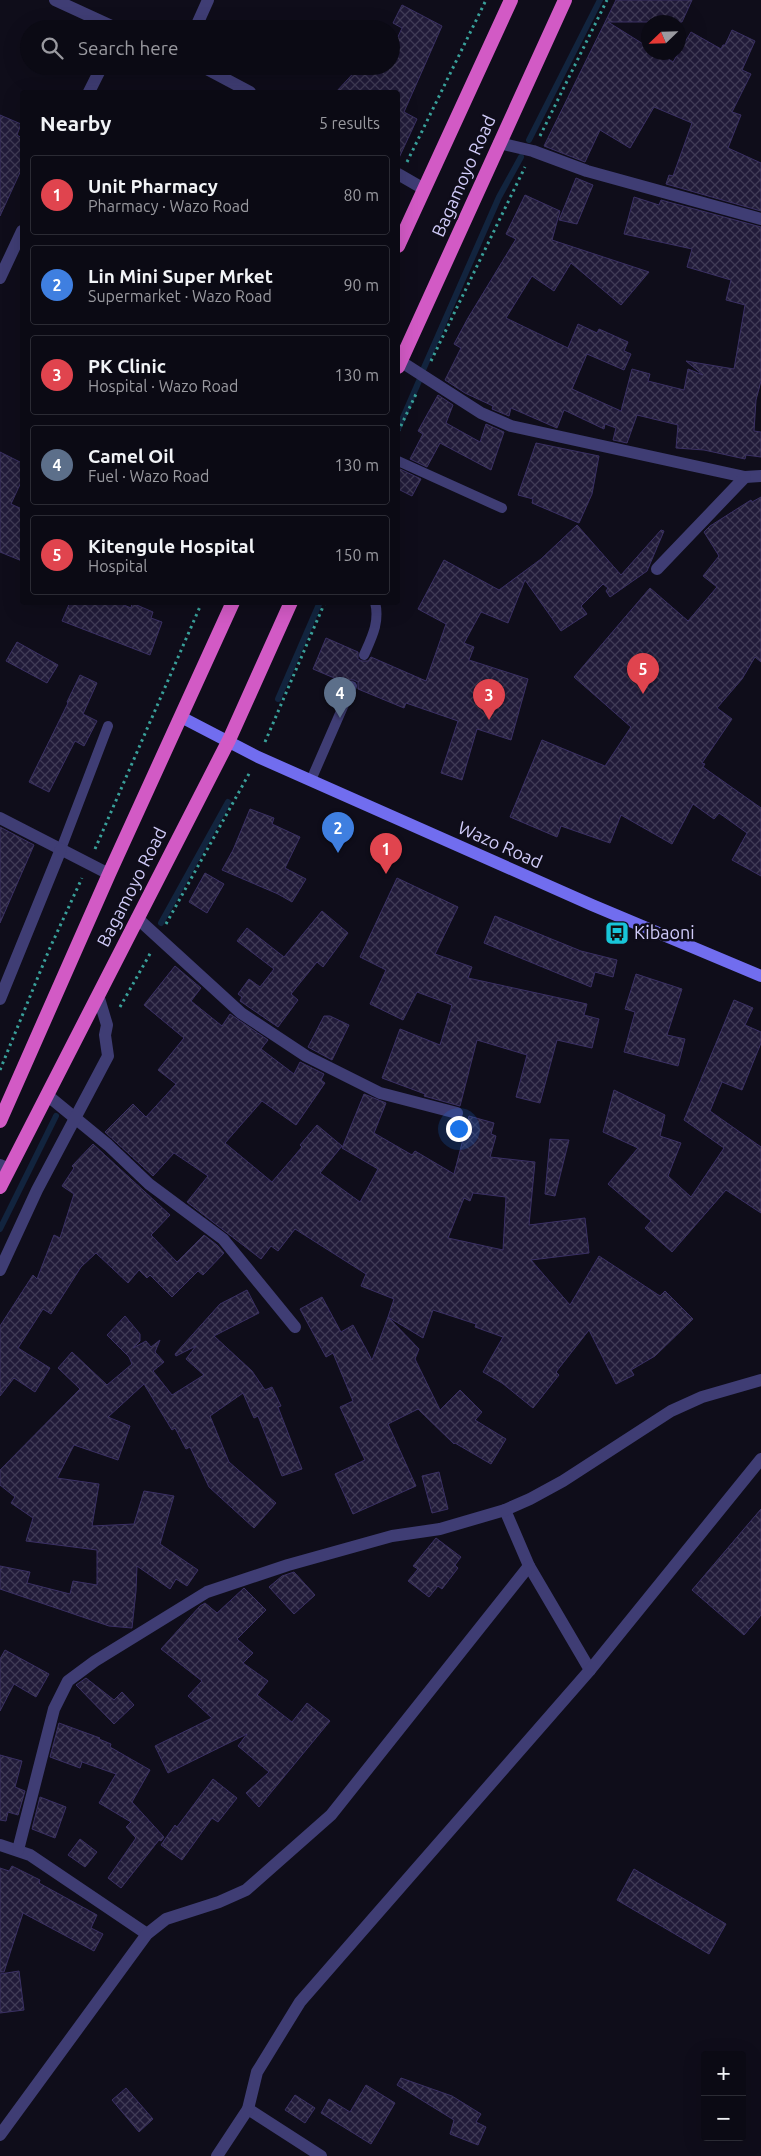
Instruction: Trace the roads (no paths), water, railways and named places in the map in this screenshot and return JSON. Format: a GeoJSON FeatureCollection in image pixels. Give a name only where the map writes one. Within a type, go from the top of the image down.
{"type":"FeatureCollection","features":[{"type":"Feature","properties":{"kind":"highway","name":"Bagamoyo Road"},"geometry":{"type":"LineString","coordinates":[[400,242],[511,0]]}},
{"type":"Feature","properties":{"kind":"highway","name":"Bagamoyo Road"},"geometry":{"type":"LineString","coordinates":[[400,362],[565,0]]}},
{"type":"Feature","properties":{"kind":"highway","name":"Bagamoyo Road"},"geometry":{"type":"LineString","coordinates":[[0,1121],[109,874],[232,605]]}},
{"type":"Feature","properties":{"kind":"highway","name":"Bagamoyo Road"},"geometry":{"type":"LineString","coordinates":[[0,1187],[5,1167],[47,1095],[229,740],[290,605]]}},
{"type":"Feature","properties":{"kind":"main road","name":"Wazo Road"},"geometry":{"type":"LineString","coordinates":[[180,717],[229,740],[258,757],[592,905],[761,976]]}},
{"type":"Feature","properties":{"kind":"street"},"geometry":{"type":"LineString","coordinates":[[54,0],[98,20]]}},
{"type":"Feature","properties":{"kind":"street"},"geometry":{"type":"LineString","coordinates":[[199,20],[208,0]]}},
{"type":"Feature","properties":{"kind":"street"},"geometry":{"type":"LineString","coordinates":[[90,90],[98,75]]}},
{"type":"Feature","properties":{"kind":"street"},"geometry":{"type":"LineString","coordinates":[[219,75],[246,90]]}},
{"type":"Feature","properties":{"kind":"street"},"geometry":{"type":"LineString","coordinates":[[499,143],[533,151],[587,171],[761,219]]}},
{"type":"Feature","properties":{"kind":"street"},"geometry":{"type":"LineString","coordinates":[[400,176],[424,189]]}},
{"type":"Feature","properties":{"kind":"street"},"geometry":{"type":"LineString","coordinates":[[0,278],[20,235]]}},
{"type":"Feature","properties":{"kind":"street"},"geometry":{"type":"LineString","coordinates":[[400,364],[424,376],[481,413],[511,426],[628,453],[746,476],[761,476]]}},
{"type":"Feature","properties":{"kind":"street"},"geometry":{"type":"LineString","coordinates":[[657,569],[746,476]]}},
{"type":"Feature","properties":{"kind":"street"},"geometry":{"type":"LineString","coordinates":[[0,818],[109,874]]}},
{"type":"Feature","properties":{"kind":"street"},"geometry":{"type":"LineString","coordinates":[[0,1000],[61,848]]}},
{"type":"Feature","properties":{"kind":"street"},"geometry":{"type":"LineString","coordinates":[[137,918],[241,1013],[306,1056],[380,1093],[457,1113]]}},
{"type":"Feature","properties":{"kind":"street"},"geometry":{"type":"LineString","coordinates":[[0,1270],[37,1190],[108,1056],[105,1035],[107,1025],[98,995]]}},
{"type":"Feature","properties":{"kind":"street"},"geometry":{"type":"LineString","coordinates":[[47,1095],[108,1145],[149,1184],[223,1239],[295,1327]]}},
{"type":"Feature","properties":{"kind":"street"},"geometry":{"type":"LineString","coordinates":[[18,1850],[54,1709],[68,1681],[95,1661],[207,1592],[288,1565],[392,1536],[440,1529],[505,1510],[563,1481],[671,1411],[702,1397],[761,1380]]}},
{"type":"Feature","properties":{"kind":"street"},"geometry":{"type":"LineString","coordinates":[[216,2156],[248,2109],[257,2072],[300,2002],[590,1670],[761,1459]]}},
{"type":"Feature","properties":{"kind":"street"},"geometry":{"type":"LineString","coordinates":[[505,1510],[529,1566],[590,1670]]}},
{"type":"Feature","properties":{"kind":"street"},"geometry":{"type":"LineString","coordinates":[[0,2135],[147,1934],[166,1919],[219,1902],[246,1890],[331,1814],[529,1566]]}},
{"type":"Feature","properties":{"kind":"street"},"geometry":{"type":"LineString","coordinates":[[0,1845],[18,1850],[43,1863],[147,1934]]}},
{"type":"Feature","properties":{"kind":"street"},"geometry":{"type":"LineString","coordinates":[[248,2109],[321,2156]]}},
{"type":"Feature","properties":{"kind":"lane"},"geometry":{"type":"LineString","coordinates":[[400,462],[502,508]]}},
{"type":"Feature","properties":{"kind":"lane"},"geometry":{"type":"LineString","coordinates":[[364,655],[376,628],[378,614],[376,605]]}},
{"type":"Feature","properties":{"kind":"lane"},"geometry":{"type":"LineString","coordinates":[[311,780],[352,686]]}},
{"type":"Feature","properties":{"kind":"lane"},"geometry":{"type":"LineString","coordinates":[[61,848],[108,726]]}},
{"type":"Feature","properties":{"kind":"waterway"},"geometry":{"type":"LineString","coordinates":[[529,140],[600,0]]}},
{"type":"Feature","properties":{"kind":"waterway"},"geometry":{"type":"LineString","coordinates":[[423,370],[499,197],[521,157]]}},
{"type":"Feature","properties":{"kind":"waterway"},"geometry":{"type":"LineString","coordinates":[[400,424],[419,381]]}},
{"type":"Feature","properties":{"kind":"waterway"},"geometry":{"type":"LineString","coordinates":[[278,699],[319,605]]}},
{"type":"Feature","properties":{"kind":"waterway"},"geometry":{"type":"LineString","coordinates":[[161,923],[228,802]]}},
{"type":"Feature","properties":{"kind":"waterway"},"geometry":{"type":"LineString","coordinates":[[0,1229],[56,1116]]}},
{"type":"Feature","properties":{"kind":"place","name":"Kitengule Hospital"},"geometry":{"type":"Point","coordinates":[643,694]}},
{"type":"Feature","properties":{"kind":"place","name":"Camel Oil"},"geometry":{"type":"Point","coordinates":[340,718]}},
{"type":"Feature","properties":{"kind":"place","name":"PK Clinic"},"geometry":{"type":"Point","coordinates":[489,720]}},
{"type":"Feature","properties":{"kind":"place","name":"Lin Mini Super Mrket"},"geometry":{"type":"Point","coordinates":[338,853]}},
{"type":"Feature","properties":{"kind":"place","name":"Unit Pharmacy"},"geometry":{"type":"Point","coordinates":[386,874]}},
{"type":"Feature","properties":{"kind":"place","name":"Kibaoni"},"geometry":{"type":"Point","coordinates":[617,933]}}]}
